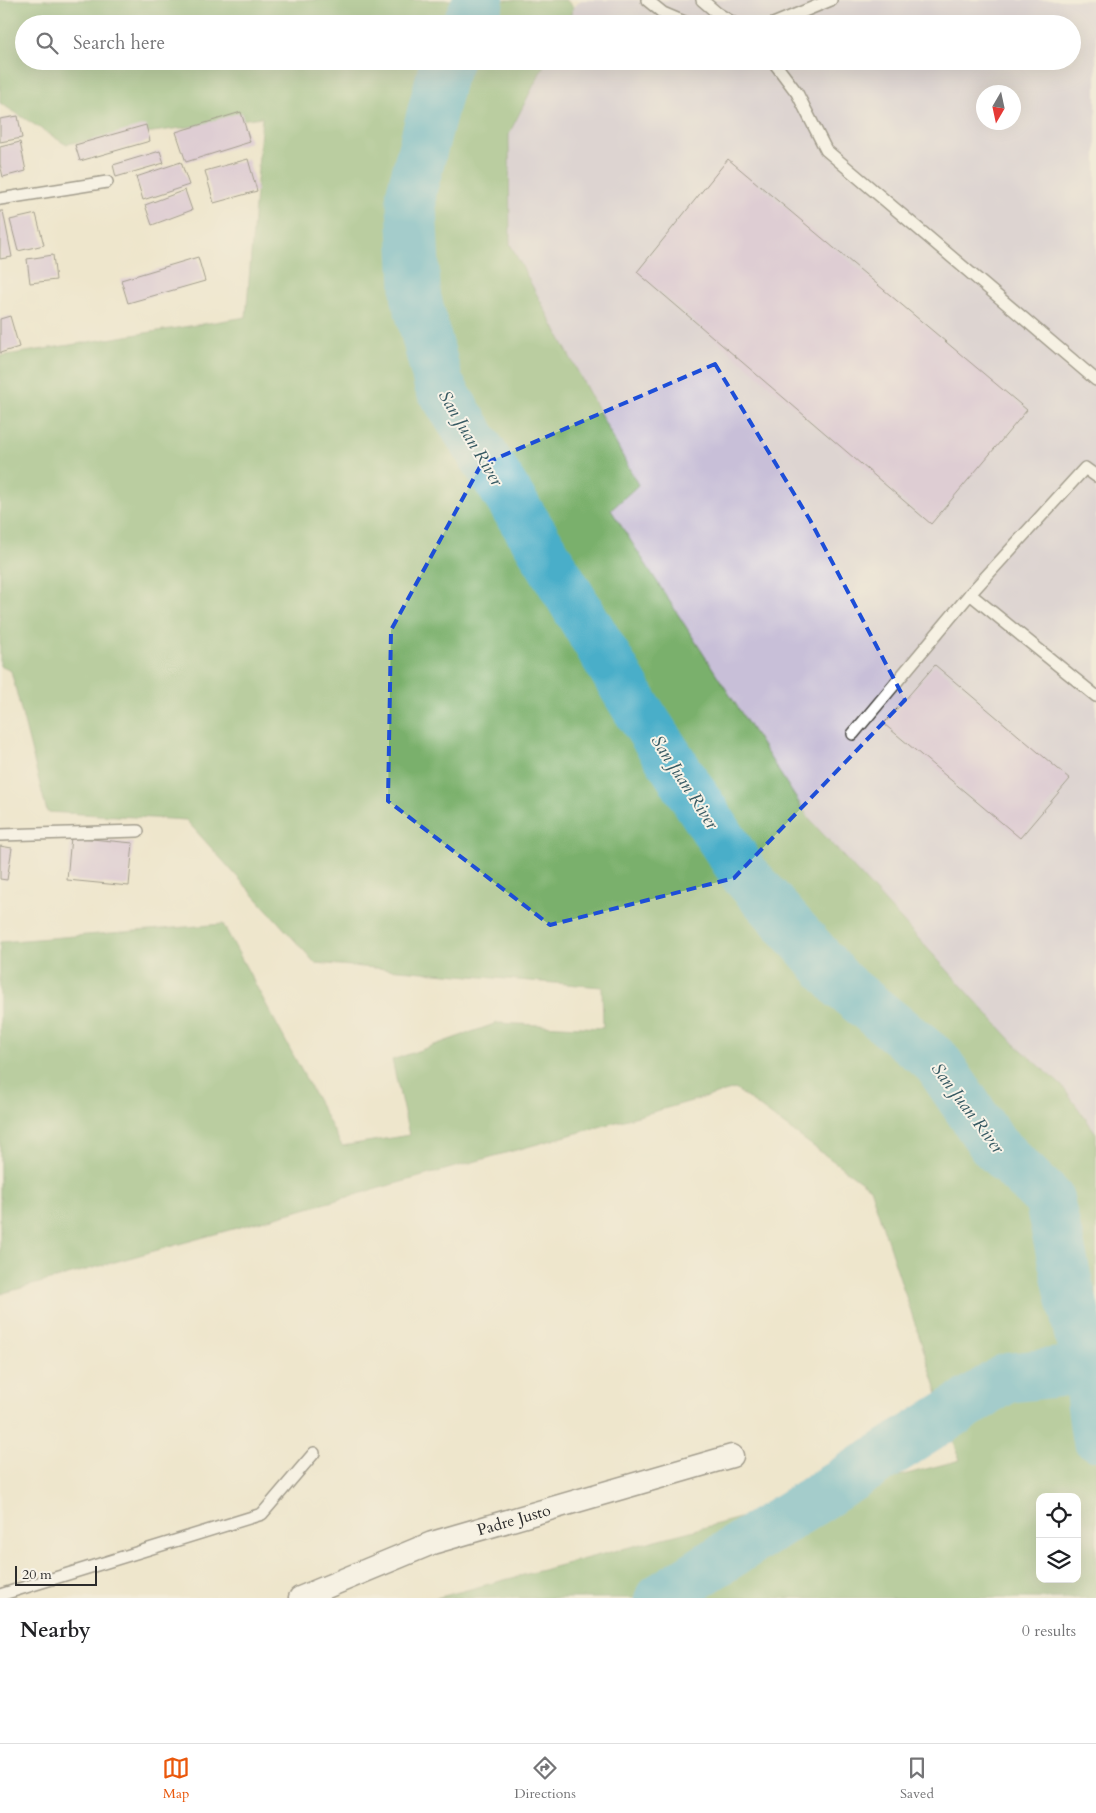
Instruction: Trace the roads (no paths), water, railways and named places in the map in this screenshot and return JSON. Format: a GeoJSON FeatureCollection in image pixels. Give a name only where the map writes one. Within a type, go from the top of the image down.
{"type":"FeatureCollection","features":[{"type":"Feature","properties":{"kind":"street","name":"Padre Justo"},"geometry":{"type":"LineString","coordinates":[[300,1598],[432,1543],[732,1456]]}},
{"type":"Feature","properties":{"kind":"lane"},"geometry":{"type":"LineString","coordinates":[[647,0],[668,15]]}},
{"type":"Feature","properties":{"kind":"lane"},"geometry":{"type":"LineString","coordinates":[[702,0],[720,15]]}},
{"type":"Feature","properties":{"kind":"lane"},"geometry":{"type":"LineString","coordinates":[[795,15],[831,0]]}},
{"type":"Feature","properties":{"kind":"lane"},"geometry":{"type":"LineString","coordinates":[[780,70],[797,93],[826,150],[1096,380]]}},
{"type":"Feature","properties":{"kind":"lane"},"geometry":{"type":"LineString","coordinates":[[0,199],[107,182]]}},
{"type":"Feature","properties":{"kind":"lane"},"geometry":{"type":"LineString","coordinates":[[853,734],[970,594],[1085,468],[1096,476]]}},
{"type":"Feature","properties":{"kind":"lane"},"geometry":{"type":"LineString","coordinates":[[970,594],[1096,696]]}},
{"type":"Feature","properties":{"kind":"lane"},"geometry":{"type":"LineString","coordinates":[[0,835],[138,831]]}},
{"type":"Feature","properties":{"kind":"lane"},"geometry":{"type":"LineString","coordinates":[[0,1595],[262,1514],[314,1453]]}},
{"type":"Feature","properties":{"kind":"waterway","name":"San Juan River"},"geometry":{"type":"LineString","coordinates":[[472,15],[479,0]]}},
{"type":"Feature","properties":{"kind":"waterway","name":"San Juan River"},"geometry":{"type":"LineString","coordinates":[[444,70],[411,194],[416,297],[439,385],[540,546],[636,707],[745,875],[842,985],[937,1062],[994,1146],[1049,1199],[1087,1369],[1096,1436]]}},
{"type":"Feature","properties":{"kind":"waterway"},"geometry":{"type":"LineString","coordinates":[[660,1598],[1007,1378],[1087,1369]]}}]}
